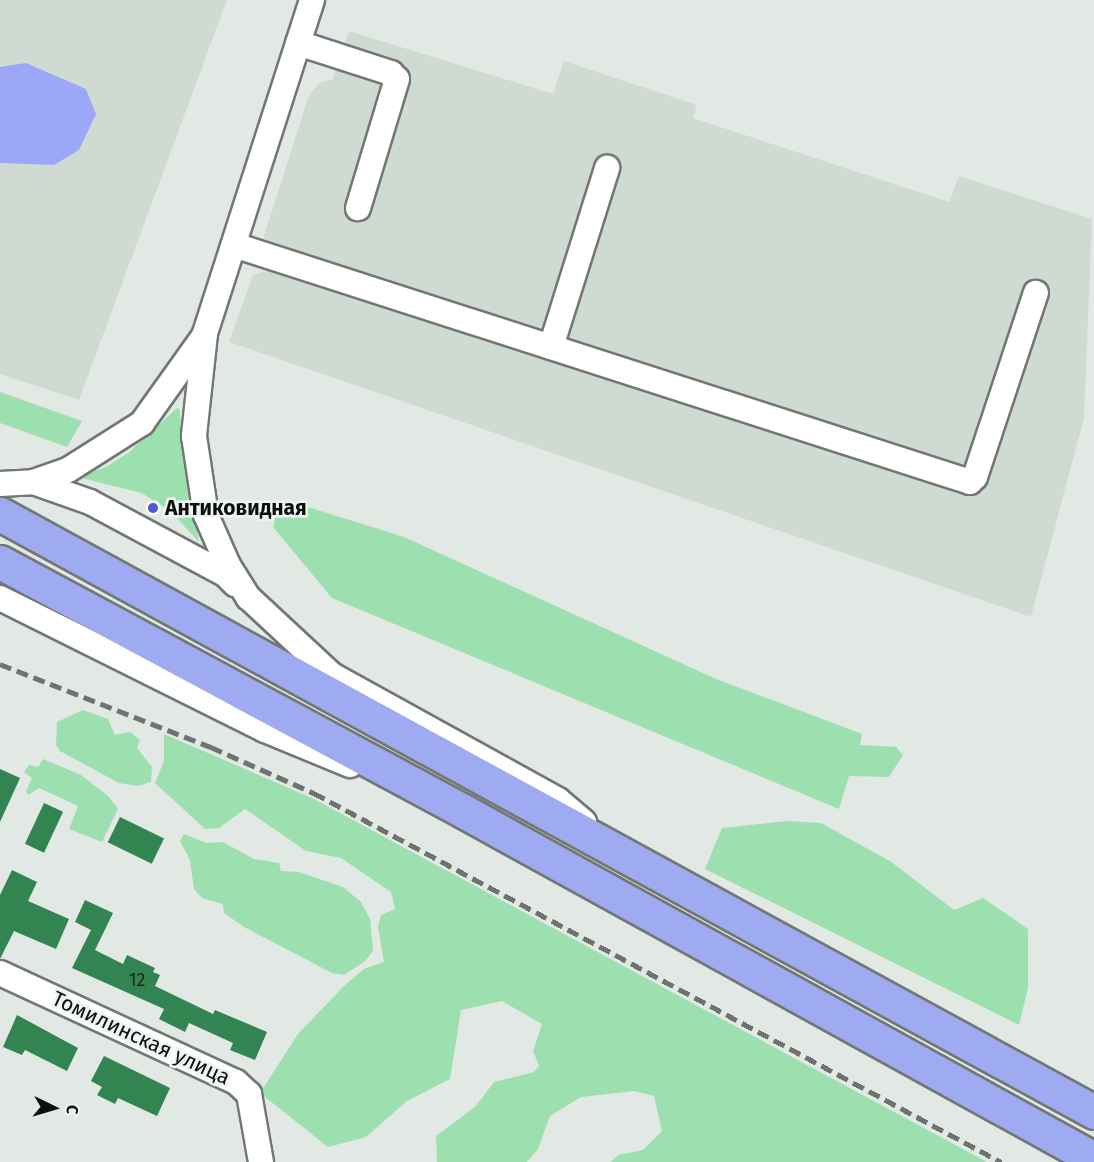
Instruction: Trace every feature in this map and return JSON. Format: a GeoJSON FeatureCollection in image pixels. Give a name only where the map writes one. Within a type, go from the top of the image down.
{"type":"FeatureCollection","features":[{"type":"Feature","properties":{"kind":"highway"},"geometry":{"type":"LineString","coordinates":[[0,514],[1094,1112]]}},
{"type":"Feature","properties":{"kind":"highway"},"geometry":{"type":"LineString","coordinates":[[0,562],[465,812],[1094,1160]]}},
{"type":"Feature","properties":{"kind":"street"},"geometry":{"type":"LineString","coordinates":[[249,598],[228,566],[206,515],[194,436],[205,334],[312,0]]}},
{"type":"Feature","properties":{"kind":"street"},"geometry":{"type":"LineString","coordinates":[[298,43],[391,73],[398,79],[358,208]]}},
{"type":"Feature","properties":{"kind":"street"},"geometry":{"type":"LineString","coordinates":[[551,347],[606,168]]}},
{"type":"Feature","properties":{"kind":"street"},"geometry":{"type":"LineString","coordinates":[[234,245],[970,482],[975,477],[1036,293]]}},
{"type":"Feature","properties":{"kind":"street"},"geometry":{"type":"LineString","coordinates":[[0,484],[33,482],[82,464],[142,423],[205,334]]}},
{"type":"Feature","properties":{"kind":"street"},"geometry":{"type":"LineString","coordinates":[[33,482],[90,502],[226,575],[332,675],[558,800],[615,850]]}},
{"type":"Feature","properties":{"kind":"street"},"geometry":{"type":"LineString","coordinates":[[0,598],[265,730],[465,812]]}},
{"type":"Feature","properties":{"kind":"street","name":"Томилинская улица"},"geometry":{"type":"LineString","coordinates":[[0,972],[236,1082],[249,1094],[261,1162]]}},
{"type":"Feature","properties":{"kind":"shaded area"},"geometry":{"type":"Polygon","coordinates":[[[0,0],[227,0],[79,400],[0,374],[0,0]]]}},
{"type":"Feature","properties":{"kind":"shaded area"},"geometry":{"type":"Polygon","coordinates":[[[349,31],[553,94],[564,61],[697,105],[693,118],[949,202],[959,176],[1092,219],[1084,418],[1031,617],[229,342],[253,275],[270,270],[286,275],[293,254],[269,245],[264,236],[309,95],[320,83],[333,79],[349,31]]]}},
{"type":"Feature","properties":{"kind":"green space"},"geometry":{"type":"Polygon","coordinates":[[[0,392],[82,421],[67,447],[0,423],[0,392]]]}},
{"type":"Feature","properties":{"kind":"green space"},"geometry":{"type":"Polygon","coordinates":[[[177,408],[180,410],[182,453],[199,542],[171,512],[142,493],[77,477],[106,467],[128,453],[177,408]]]}},
{"type":"Feature","properties":{"kind":"green space"},"geometry":{"type":"Polygon","coordinates":[[[295,503],[404,537],[716,679],[862,734],[860,745],[896,747],[903,755],[889,777],[849,776],[839,809],[332,598],[273,527],[277,511],[295,503]]]}},
{"type":"Feature","properties":{"kind":"green space"},"geometry":{"type":"Polygon","coordinates":[[[83,710],[108,719],[115,735],[130,732],[140,740],[137,748],[152,767],[151,782],[138,786],[119,783],[60,751],[56,745],[57,722],[83,710]]]}},
{"type":"Feature","properties":{"kind":"green space"},"geometry":{"type":"Polygon","coordinates":[[[164,734],[312,798],[987,1162],[611,1162],[618,1155],[643,1150],[662,1131],[654,1096],[634,1091],[581,1097],[550,1116],[538,1149],[527,1162],[437,1162],[436,1136],[475,1107],[494,1082],[534,1072],[539,1066],[533,1051],[542,1024],[502,1001],[461,1010],[450,1079],[407,1101],[366,1137],[328,1147],[260,1093],[298,1034],[344,986],[364,969],[384,962],[378,927],[381,915],[395,909],[391,892],[341,858],[306,851],[245,809],[219,828],[205,829],[155,783],[164,761],[164,734]]]}},
{"type":"Feature","properties":{"kind":"green space"},"geometry":{"type":"Polygon","coordinates":[[[43,759],[81,775],[108,796],[118,809],[102,842],[69,829],[78,806],[39,788],[28,795],[26,791],[32,778],[24,772],[29,765],[38,767],[43,759]]]}},
{"type":"Feature","properties":{"kind":"green space"},"geometry":{"type":"Polygon","coordinates":[[[788,821],[821,823],[890,861],[954,910],[983,898],[1028,929],[1028,988],[1019,1025],[705,869],[722,828],[788,821]]]}},
{"type":"Feature","properties":{"kind":"green space"},"geometry":{"type":"Polygon","coordinates":[[[184,834],[206,843],[223,842],[254,859],[279,863],[281,871],[299,872],[343,887],[361,902],[370,919],[373,951],[364,962],[344,975],[332,973],[244,927],[224,913],[223,904],[202,898],[194,889],[190,860],[180,841],[184,834]]]}},
{"type":"Feature","properties":{"kind":"water"},"geometry":{"type":"Polygon","coordinates":[[[26,63],[86,89],[96,114],[79,150],[54,165],[0,163],[0,67],[26,63]]]}},
{"type":"Feature","properties":{"kind":"building"},"geometry":{"type":"Polygon","coordinates":[[[0,769],[20,778],[0,822],[0,769]]]}},
{"type":"Feature","properties":{"kind":"building"},"geometry":{"type":"Polygon","coordinates":[[[44,803],[63,812],[44,853],[25,844],[44,803]]]}},
{"type":"Feature","properties":{"kind":"building"},"geometry":{"type":"Polygon","coordinates":[[[120,817],[164,838],[152,864],[108,842],[120,817]]]}},
{"type":"Feature","properties":{"kind":"building"},"geometry":{"type":"Polygon","coordinates":[[[12,870],[37,882],[28,901],[69,919],[56,949],[14,931],[0,959],[0,895],[12,870]]]}},
{"type":"Feature","properties":{"kind":"building"},"geometry":{"type":"Polygon","coordinates":[[[85,900],[113,913],[95,950],[123,964],[127,955],[155,968],[153,972],[160,975],[155,986],[213,1014],[215,1010],[267,1032],[255,1060],[230,1050],[233,1043],[189,1023],[185,1032],[159,1019],[164,1009],[72,968],[91,930],[75,922],[85,900]]]}},
{"type":"Feature","properties":{"kind":"building"},"geometry":{"type":"Polygon","coordinates":[[[17,1015],[78,1048],[67,1071],[25,1050],[22,1055],[3,1047],[17,1015]]]}},
{"type":"Feature","properties":{"kind":"building"},"geometry":{"type":"Polygon","coordinates":[[[104,1056],[170,1088],[157,1116],[118,1098],[115,1104],[97,1095],[102,1087],[91,1081],[104,1056]]]}},
{"type":"Feature","properties":{"kind":"railway"},"geometry":{"type":"LineString","coordinates":[[0,664],[211,747],[314,793],[1001,1162]]}},
{"type":"Feature","properties":{"kind":"place","name":"Антиковидная"},"geometry":{"type":"Point","coordinates":[153,508]}}]}
